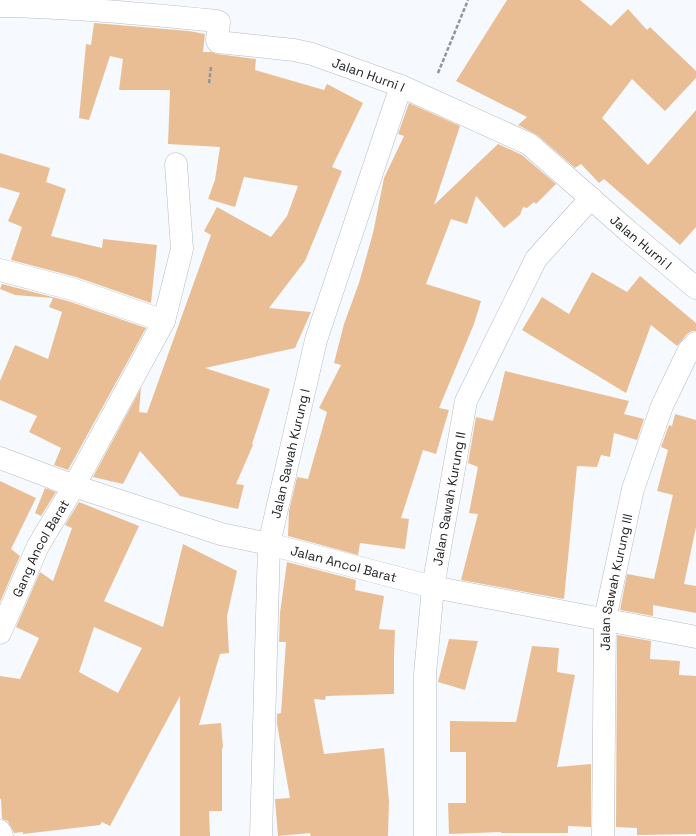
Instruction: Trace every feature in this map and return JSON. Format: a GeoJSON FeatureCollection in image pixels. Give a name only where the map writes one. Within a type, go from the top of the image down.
{"type":"FeatureCollection","features":[{"type":"Feature","properties":{"kind":"street","name":"Jalan Hurni I"},"geometry":{"type":"LineString","coordinates":[[0,6],[48,7],[217,21],[219,23],[218,42],[294,50],[312,54],[401,86],[529,144],[628,231],[696,288]]}},
{"type":"Feature","properties":{"kind":"street","name":"Jalan Sawah Kurung I"},"geometry":{"type":"LineString","coordinates":[[261,836],[268,544],[316,340],[401,86]]}},
{"type":"Feature","properties":{"kind":"street","name":"Gang Ancol Barat"},"geometry":{"type":"LineString","coordinates":[[0,633],[38,546],[74,486],[164,321],[182,249],[176,164]]}},
{"type":"Feature","properties":{"kind":"street","name":"Jalan Sawah Kurung II"},"geometry":{"type":"LineString","coordinates":[[425,836],[425,674],[434,587],[466,401],[536,259],[591,198]]}},
{"type":"Feature","properties":{"kind":"street"},"geometry":{"type":"LineString","coordinates":[[0,270],[72,288],[164,321]]}},
{"type":"Feature","properties":{"kind":"street","name":"Jalan Sawah Kurung III"},"geometry":{"type":"LineString","coordinates":[[603,836],[606,619],[633,489],[662,406],[689,350],[696,343]]}},
{"type":"Feature","properties":{"kind":"street","name":"Jalan Ancol Barat"},"geometry":{"type":"LineString","coordinates":[[0,458],[74,486],[221,534],[268,544],[434,587],[696,637]]}},
{"type":"Feature","properties":{"kind":"street"},"geometry":{"type":"LineString","coordinates":[[0,831],[2,836]]}},
{"type":"Feature","properties":{"kind":"path"},"geometry":{"type":"LineString","coordinates":[[428,98],[468,0]]}},
{"type":"Feature","properties":{"kind":"building"},"geometry":{"type":"Polygon","coordinates":[[[507,0],[580,0],[611,26],[628,9],[647,30],[650,27],[696,71],[696,78],[665,111],[632,79],[602,118],[648,165],[696,110],[696,227],[680,245],[604,179],[599,183],[581,164],[575,168],[537,135],[518,125],[527,117],[456,81],[507,0]]]}},
{"type":"Feature","properties":{"kind":"building"},"geometry":{"type":"Polygon","coordinates":[[[94,23],[189,31],[205,34],[203,52],[256,59],[255,70],[324,90],[327,84],[363,103],[332,167],[342,171],[305,261],[269,308],[311,312],[295,348],[205,368],[270,389],[252,444],[253,445],[236,484],[244,485],[238,509],[180,496],[140,451],[123,484],[93,477],[141,388],[139,412],[147,413],[211,235],[204,231],[217,207],[271,237],[287,216],[298,186],[244,177],[235,207],[208,199],[215,180],[220,147],[168,144],[170,90],[119,90],[123,59],[110,56],[89,120],[79,118],[86,44],[91,45],[94,23]]]}},
{"type":"Feature","properties":{"kind":"building"},"geometry":{"type":"Polygon","coordinates":[[[409,103],[460,126],[434,205],[498,144],[522,155],[556,184],[536,204],[534,202],[527,208],[523,207],[520,215],[504,228],[476,196],[467,224],[451,219],[426,284],[481,301],[474,324],[439,408],[449,410],[436,454],[423,450],[401,518],[409,519],[405,549],[360,543],[358,555],[288,536],[289,511],[297,477],[308,479],[327,412],[319,408],[341,365],[334,363],[344,324],[359,283],[373,233],[384,178],[404,136],[398,134],[409,103]]]}},
{"type":"Feature","properties":{"kind":"building"},"geometry":{"type":"Polygon","coordinates":[[[0,153],[50,168],[46,182],[66,189],[51,236],[102,248],[103,239],[157,245],[151,303],[76,277],[11,260],[22,227],[8,221],[20,193],[0,187],[0,153]]]}},
{"type":"Feature","properties":{"kind":"building"},"geometry":{"type":"Polygon","coordinates":[[[592,272],[627,292],[640,276],[696,323],[696,331],[692,331],[687,334],[677,346],[651,325],[626,393],[522,330],[542,297],[569,314],[592,272]]]}},
{"type":"Feature","properties":{"kind":"building"},"geometry":{"type":"Polygon","coordinates":[[[2,284],[68,301],[146,328],[68,470],[54,465],[61,448],[29,432],[37,416],[0,400],[0,381],[15,345],[48,359],[62,312],[49,307],[53,298],[15,295],[0,289],[2,284]]]}},
{"type":"Feature","properties":{"kind":"building"},"geometry":{"type":"Polygon","coordinates":[[[505,371],[629,401],[624,414],[644,419],[637,440],[614,433],[610,457],[601,455],[597,467],[577,466],[564,599],[461,580],[478,514],[469,513],[478,467],[468,463],[476,417],[493,421],[505,371]]]}},
{"type":"Feature","properties":{"kind":"building"},"geometry":{"type":"Polygon","coordinates":[[[675,414],[696,420],[696,527],[684,584],[696,586],[696,613],[653,605],[653,616],[620,610],[627,574],[654,579],[673,495],[657,491],[668,450],[661,447],[669,425],[672,426],[675,414]]]}},
{"type":"Feature","properties":{"kind":"building"},"geometry":{"type":"Polygon","coordinates":[[[0,481],[36,498],[11,549],[20,556],[0,602],[0,481]]]}},
{"type":"Feature","properties":{"kind":"building"},"geometry":{"type":"Polygon","coordinates":[[[45,488],[56,492],[41,516],[35,513],[45,488]]]}},
{"type":"Feature","properties":{"kind":"building"},"geometry":{"type":"Polygon","coordinates":[[[79,502],[139,526],[104,601],[163,627],[183,544],[237,571],[227,616],[229,653],[220,654],[199,725],[221,723],[223,748],[222,811],[209,811],[210,836],[180,836],[180,696],[110,826],[102,822],[100,825],[23,834],[23,832],[14,833],[8,821],[2,819],[0,799],[0,676],[20,679],[39,638],[16,627],[40,572],[53,581],[72,528],[65,525],[79,502]],[[94,627],[79,672],[118,693],[142,648],[94,627]]]}},
{"type":"Feature","properties":{"kind":"building"},"geometry":{"type":"Polygon","coordinates":[[[287,562],[356,580],[355,590],[384,596],[379,629],[395,630],[394,694],[326,696],[325,700],[314,699],[324,754],[384,748],[389,801],[388,836],[311,836],[310,833],[278,836],[275,799],[290,798],[277,724],[277,714],[281,713],[286,642],[279,642],[280,613],[287,562]]]}},
{"type":"Feature","properties":{"kind":"building"},"geometry":{"type":"Polygon","coordinates":[[[617,635],[651,641],[650,659],[680,661],[679,675],[696,676],[696,834],[637,835],[637,828],[616,827],[617,635]]]}},
{"type":"Feature","properties":{"kind":"building"},"geometry":{"type":"Polygon","coordinates":[[[449,639],[478,641],[465,690],[438,682],[449,639]]]}},
{"type":"Feature","properties":{"kind":"building"},"geometry":{"type":"Polygon","coordinates":[[[532,646],[559,648],[557,672],[575,675],[557,767],[591,764],[591,827],[568,826],[568,833],[501,832],[449,834],[448,803],[466,803],[466,752],[450,752],[450,721],[516,722],[532,646]]]}}]}
